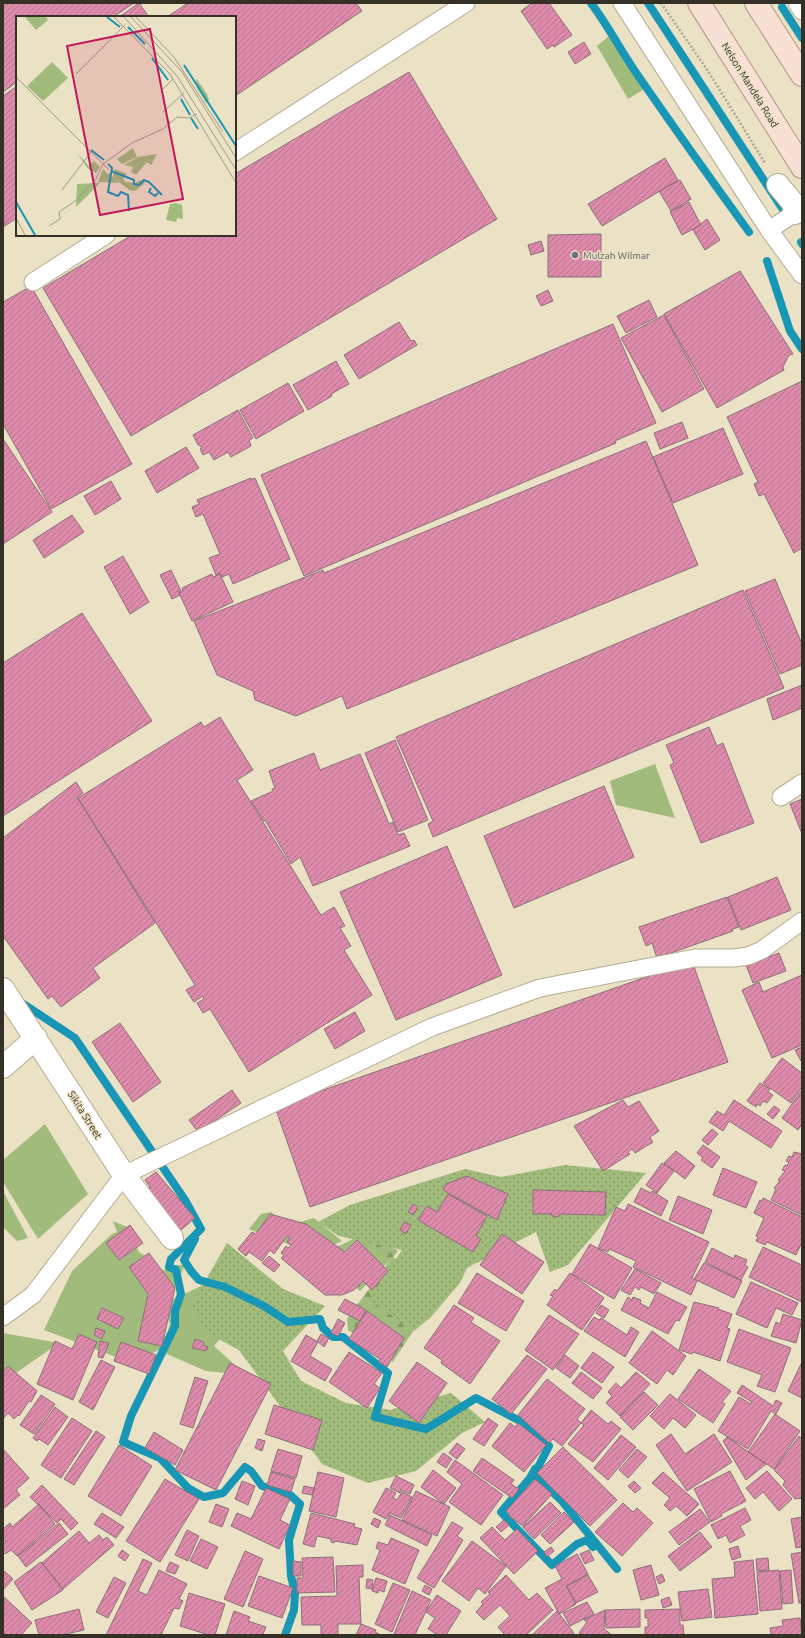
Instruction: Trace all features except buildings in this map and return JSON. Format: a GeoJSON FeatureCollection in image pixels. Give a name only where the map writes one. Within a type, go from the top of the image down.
{"type":"FeatureCollection","features":[{"type":"Feature","properties":{"kind":"main road","name":"Nelson Mandela Road"},"geometry":{"type":"LineString","coordinates":[[699,3],[802,167]]}},
{"type":"Feature","properties":{"kind":"main road"},"geometry":{"type":"LineString","coordinates":[[756,3],[802,75]]}},
{"type":"Feature","properties":{"kind":"street"},"geometry":{"type":"LineString","coordinates":[[778,185],[799,213]]}},
{"type":"Feature","properties":{"kind":"street","name":"Sikita Street"},"geometry":{"type":"LineString","coordinates":[[3,989],[124,1175],[172,1238]]}},
{"type":"Feature","properties":{"kind":"street"},"geometry":{"type":"LineString","coordinates":[[3,1067],[36,1038]]}},
{"type":"Feature","properties":{"kind":"lane"},"geometry":{"type":"LineString","coordinates":[[236,151],[466,3]]}},
{"type":"Feature","properties":{"kind":"lane"},"geometry":{"type":"LineString","coordinates":[[622,3],[769,230],[802,276]]}},
{"type":"Feature","properties":{"kind":"lane"},"geometry":{"type":"LineString","coordinates":[[797,3],[802,11]]}},
{"type":"Feature","properties":{"kind":"lane"},"geometry":{"type":"LineString","coordinates":[[769,230],[799,213]]}},
{"type":"Feature","properties":{"kind":"lane"},"geometry":{"type":"LineString","coordinates":[[33,282],[104,236]]}},
{"type":"Feature","properties":{"kind":"lane"},"geometry":{"type":"LineString","coordinates":[[781,797],[802,783]]}},
{"type":"Feature","properties":{"kind":"lane"},"geometry":{"type":"LineString","coordinates":[[3,1317],[33,1295],[124,1175],[432,1027],[540,988],[696,958],[734,958],[748,956],[762,950],[802,921]]}},
{"type":"Feature","properties":{"kind":"path"},"geometry":{"type":"LineString","coordinates":[[661,3],[708,71],[778,185]]}},
{"type":"Feature","properties":{"kind":"green space"},"geometry":{"type":"Polygon","coordinates":[[[609,36],[646,88],[628,99],[597,46],[609,36]]]}},
{"type":"Feature","properties":{"kind":"green space"},"geometry":{"type":"Polygon","coordinates":[[[655,764],[675,818],[616,805],[610,781],[655,764]]]}},
{"type":"Feature","properties":{"kind":"green space"},"geometry":{"type":"Polygon","coordinates":[[[45,1124],[88,1194],[38,1239],[3,1182],[3,1160],[45,1124]]]}},
{"type":"Feature","properties":{"kind":"green space"},"geometry":{"type":"Polygon","coordinates":[[[565,1165],[646,1173],[568,1265],[550,1272],[536,1232],[467,1268],[460,1283],[431,1317],[414,1331],[369,1300],[402,1250],[339,1236],[318,1222],[350,1205],[465,1169],[501,1177],[565,1165]]]}},
{"type":"Feature","properties":{"kind":"green space"},"geometry":{"type":"Polygon","coordinates":[[[3,1191],[28,1238],[17,1241],[3,1227],[3,1191]]]}},
{"type":"Feature","properties":{"kind":"green space"},"geometry":{"type":"Polygon","coordinates":[[[272,1212],[277,1229],[314,1218],[342,1241],[314,1254],[249,1229],[261,1214],[272,1212]]]}},
{"type":"Feature","properties":{"kind":"green space"},"geometry":{"type":"Polygon","coordinates":[[[113,1221],[127,1227],[139,1252],[145,1256],[172,1300],[203,1285],[249,1304],[214,1346],[246,1375],[206,1371],[162,1352],[170,1324],[163,1305],[160,1349],[135,1364],[44,1330],[72,1271],[112,1234],[117,1232],[113,1221]]]}},
{"type":"Feature","properties":{"kind":"green space"},"geometry":{"type":"Polygon","coordinates":[[[368,1232],[398,1251],[393,1257],[441,1287],[393,1362],[348,1330],[347,1319],[390,1260],[360,1291],[320,1255],[368,1232]]]}},
{"type":"Feature","properties":{"kind":"green space"},"geometry":{"type":"Polygon","coordinates":[[[227,1243],[283,1289],[325,1306],[283,1351],[301,1381],[346,1403],[390,1410],[451,1393],[485,1422],[462,1433],[416,1471],[368,1483],[322,1464],[239,1350],[207,1333],[191,1306],[227,1243]]]}},
{"type":"Feature","properties":{"kind":"green space"},"geometry":{"type":"Polygon","coordinates":[[[175,1265],[185,1265],[174,1290],[154,1274],[175,1265]]]}},
{"type":"Feature","properties":{"kind":"green space"},"geometry":{"type":"Polygon","coordinates":[[[3,1333],[59,1343],[3,1382],[3,1333]]]}},
{"type":"Feature","properties":{"kind":"waterway"},"geometry":{"type":"LineString","coordinates":[[591,3],[639,77],[749,232]]}},
{"type":"Feature","properties":{"kind":"waterway"},"geometry":{"type":"LineString","coordinates":[[648,3],[784,211]]}},
{"type":"Feature","properties":{"kind":"waterway"},"geometry":{"type":"LineString","coordinates":[[782,7],[802,38]]}},
{"type":"Feature","properties":{"kind":"waterway"},"geometry":{"type":"LineString","coordinates":[[767,261],[790,331],[802,349]]}},
{"type":"Feature","properties":{"kind":"waterway"},"geometry":{"type":"LineString","coordinates":[[19,1001],[75,1038],[185,1200],[201,1229],[171,1259],[169,1267],[176,1270],[181,1294],[175,1311],[175,1326],[131,1416],[123,1442],[160,1458],[188,1488],[204,1497],[223,1493],[245,1467],[251,1471],[262,1486],[289,1494],[300,1504],[289,1540],[291,1576],[295,1593],[294,1610],[285,1635]]}},
{"type":"Feature","properties":{"kind":"waterway"},"geometry":{"type":"LineString","coordinates":[[195,1239],[184,1260],[199,1280],[225,1287],[264,1306],[288,1322],[320,1319],[323,1328],[333,1337],[343,1337],[388,1373],[375,1417],[426,1429],[476,1398],[524,1423],[549,1446],[534,1475],[561,1500],[617,1569]]}},
{"type":"Feature","properties":{"kind":"waterway"},"geometry":{"type":"LineString","coordinates":[[535,1469],[530,1478],[501,1512],[552,1565],[577,1544],[587,1540],[593,1547]]}},
{"type":"Feature","properties":{"kind":"place","name":"Mulzah Wilmar"},"geometry":{"type":"Point","coordinates":[575,255]}}]}
